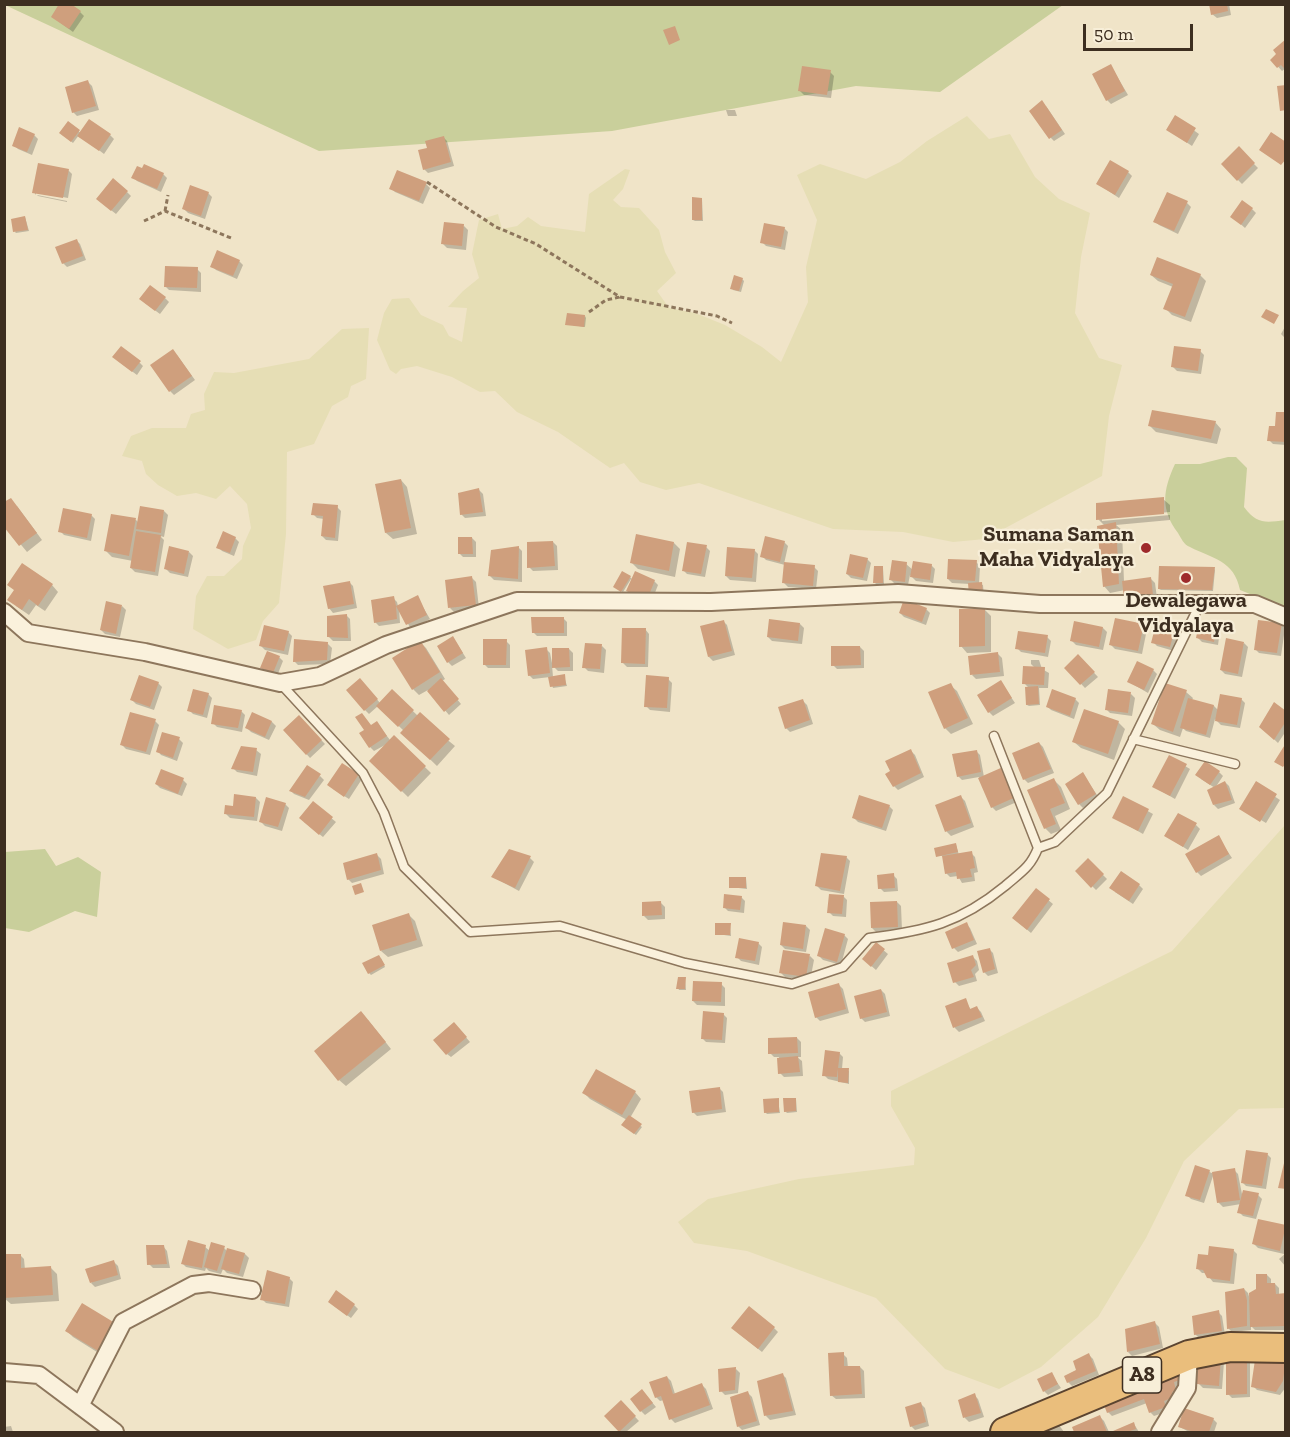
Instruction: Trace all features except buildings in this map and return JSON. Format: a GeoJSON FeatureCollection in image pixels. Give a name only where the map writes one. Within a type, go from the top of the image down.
{"type":"FeatureCollection","features":[{"type":"Feature","properties":{"kind":"highway","name":"A8"},"geometry":{"type":"LineString","coordinates":[[1005,1432],[1188,1355],[1230,1347],[1286,1348]]}},
{"type":"Feature","properties":{"kind":"street"},"geometry":{"type":"LineString","coordinates":[[4,612],[28,633],[145,652],[280,683],[320,676],[386,645],[517,601],[711,603],[898,593],[1040,604],[1255,604],[1286,617]]}},
{"type":"Feature","properties":{"kind":"street"},"geometry":{"type":"LineString","coordinates":[[80,1406],[123,1322],[193,1285],[209,1282],[252,1290]]}},
{"type":"Feature","properties":{"kind":"street"},"geometry":{"type":"LineString","coordinates":[[1160,1432],[1187,1388],[1188,1355]]}},
{"type":"Feature","properties":{"kind":"street"},"geometry":{"type":"LineString","coordinates":[[4,1372],[39,1375],[115,1432]]}},
{"type":"Feature","properties":{"kind":"lane"},"geometry":{"type":"LineString","coordinates":[[1038,848],[1055,842],[1107,793],[1200,604]]}},
{"type":"Feature","properties":{"kind":"lane"},"geometry":{"type":"LineString","coordinates":[[280,683],[363,773],[384,813],[404,867],[470,932],[560,926],[685,963],[792,984],[843,967],[869,938],[910,933],[948,921],[983,903],[1031,864],[1038,848],[994,736]]}},
{"type":"Feature","properties":{"kind":"lane"},"geometry":{"type":"LineString","coordinates":[[1133,739],[1235,765]]}},
{"type":"Feature","properties":{"kind":"path"},"geometry":{"type":"LineString","coordinates":[[427,182],[496,226],[536,244],[620,297],[717,316],[732,323]]}},
{"type":"Feature","properties":{"kind":"path"},"geometry":{"type":"LineString","coordinates":[[165,211],[168,195]]}},
{"type":"Feature","properties":{"kind":"path"},"geometry":{"type":"LineString","coordinates":[[144,221],[165,211],[231,238]]}},
{"type":"Feature","properties":{"kind":"path"},"geometry":{"type":"LineString","coordinates":[[589,312],[606,300],[620,297]]}},
{"type":"Feature","properties":{"kind":"shaded area"},"geometry":{"type":"Polygon","coordinates":[[[967,116],[989,139],[1010,134],[1035,177],[1059,199],[1090,213],[1081,257],[1075,313],[1099,358],[1122,365],[1109,416],[1102,476],[985,539],[953,542],[903,532],[833,529],[699,483],[666,490],[640,482],[624,463],[610,468],[558,432],[517,412],[495,391],[480,392],[452,377],[417,366],[401,369],[396,374],[390,370],[377,340],[384,313],[392,299],[409,298],[421,315],[443,325],[449,336],[462,342],[467,308],[448,307],[479,278],[472,254],[479,220],[498,214],[502,229],[517,226],[528,217],[541,226],[585,232],[589,194],[625,169],[630,170],[623,189],[613,200],[621,207],[639,208],[659,230],[665,252],[676,273],[657,291],[669,308],[695,313],[725,325],[762,347],[781,362],[808,302],[806,267],[817,220],[797,175],[820,164],[866,179],[900,162],[927,141],[967,116]]]}},
{"type":"Feature","properties":{"kind":"shaded area"},"geometry":{"type":"Polygon","coordinates":[[[369,328],[366,379],[351,386],[348,397],[332,406],[314,444],[287,452],[286,534],[279,603],[263,621],[256,640],[228,649],[193,629],[196,596],[207,576],[224,576],[242,559],[243,546],[251,528],[247,504],[230,486],[216,499],[196,493],[177,496],[158,485],[146,474],[142,461],[122,456],[131,436],[152,428],[186,428],[191,414],[205,410],[204,394],[214,372],[234,373],[309,359],[342,329],[369,328]]]}},
{"type":"Feature","properties":{"kind":"shaded area"},"geometry":{"type":"Polygon","coordinates":[[[1285,825],[1285,1108],[1239,1109],[1184,1161],[1146,1238],[1098,1317],[1041,1367],[999,1389],[945,1369],[876,1298],[747,1251],[694,1243],[678,1222],[708,1199],[799,1179],[914,1165],[915,1148],[891,1106],[891,1091],[1172,951],[1285,825]]]}},
{"type":"Feature","properties":{"kind":"green space"},"geometry":{"type":"Polygon","coordinates":[[[5,5],[1063,5],[940,92],[856,86],[612,131],[319,151],[5,5]]]}},
{"type":"Feature","properties":{"kind":"green space"},"geometry":{"type":"Polygon","coordinates":[[[1236,457],[1247,468],[1244,507],[1249,513],[1262,521],[1285,520],[1285,608],[1240,590],[1228,566],[1186,545],[1168,516],[1166,491],[1175,464],[1200,464],[1236,457]]]}},
{"type":"Feature","properties":{"kind":"green space"},"geometry":{"type":"Polygon","coordinates":[[[45,849],[56,866],[78,857],[101,872],[97,917],[75,911],[29,932],[5,928],[5,852],[45,849]]]}},
{"type":"Feature","properties":{"kind":"place","name":"Sumana Saman Maha Vidyalaya"},"geometry":{"type":"Point","coordinates":[1146,548]}},
{"type":"Feature","properties":{"kind":"place","name":"Dewalegawa Vidyalaya"},"geometry":{"type":"Point","coordinates":[1186,578]}}]}
